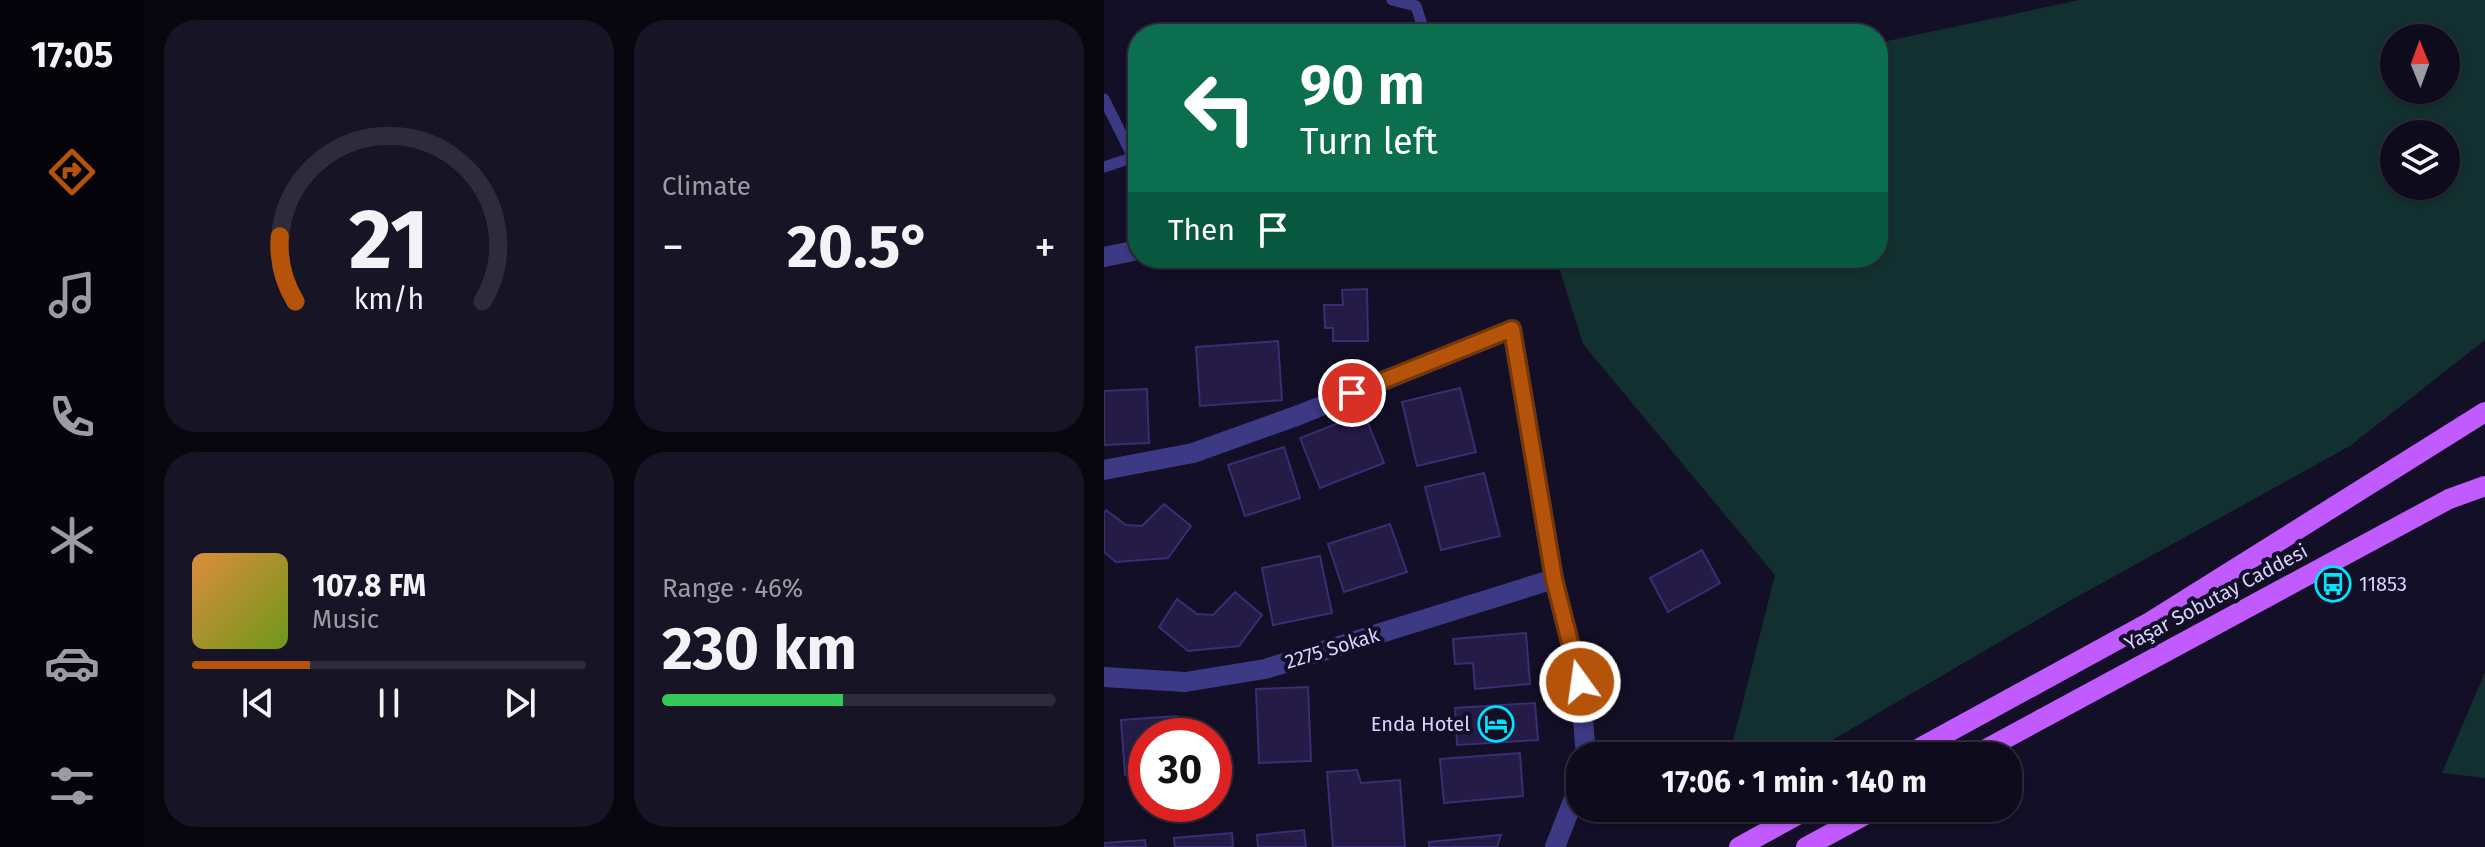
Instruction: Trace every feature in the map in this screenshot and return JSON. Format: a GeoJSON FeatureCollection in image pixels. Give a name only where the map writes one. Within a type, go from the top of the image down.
{"type":"FeatureCollection","features":[{"type":"Feature","properties":{"kind":"main road"},"geometry":{"type":"LineString","coordinates":[[1931,742],[2150,622],[2485,412]]}},
{"type":"Feature","properties":{"kind":"main road","name":"Yaşar Sobutay Caddesi"},"geometry":{"type":"LineString","coordinates":[[1999,742],[2449,499],[2485,486]]}},
{"type":"Feature","properties":{"kind":"main road"},"geometry":{"type":"LineString","coordinates":[[1739,847],[1785,822]]}},
{"type":"Feature","properties":{"kind":"main road"},"geometry":{"type":"LineString","coordinates":[[1806,847],[1852,822]]}},
{"type":"Feature","properties":{"kind":"street"},"geometry":{"type":"LineString","coordinates":[[1104,257],[1128,252]]}},
{"type":"Feature","properties":{"kind":"street"},"geometry":{"type":"LineString","coordinates":[[1104,470],[1193,453],[1299,415],[1512,329],[1554,579],[1580,682],[1585,742]]}},
{"type":"Feature","properties":{"kind":"street","name":"2275 Sokak"},"geometry":{"type":"LineString","coordinates":[[1104,677],[1185,682],[1265,669],[1554,579]]}},
{"type":"Feature","properties":{"kind":"street"},"geometry":{"type":"LineString","coordinates":[[1555,847],[1566,819]]}},
{"type":"Feature","properties":{"kind":"lane"},"geometry":{"type":"LineString","coordinates":[[1392,0],[1416,6],[1422,24]]}},
{"type":"Feature","properties":{"kind":"lane"},"geometry":{"type":"LineString","coordinates":[[1104,99],[1128,142]]}},
{"type":"Feature","properties":{"kind":"lane"},"geometry":{"type":"LineString","coordinates":[[1104,167],[1128,160]]}},
{"type":"Feature","properties":{"kind":"green space"},"geometry":{"type":"Polygon","coordinates":[[[2079,0],[2485,0],[2485,340],[2350,446],[2073,599],[1829,742],[1733,742],[1775,575],[1583,344],[1559,268],[1888,268],[1888,41],[2079,0]]]}},
{"type":"Feature","properties":{"kind":"green space"},"geometry":{"type":"Polygon","coordinates":[[[2485,672],[2485,778],[2442,773],[2485,672]]]}},
{"type":"Feature","properties":{"kind":"building"},"geometry":{"type":"Polygon","coordinates":[[[1367,289],[1368,341],[1333,341],[1333,328],[1325,328],[1324,305],[1343,305],[1342,290],[1367,289]]]}},
{"type":"Feature","properties":{"kind":"building"},"geometry":{"type":"Polygon","coordinates":[[[1278,341],[1282,400],[1200,406],[1196,347],[1278,341]]]}},
{"type":"Feature","properties":{"kind":"building"},"geometry":{"type":"Polygon","coordinates":[[[1460,388],[1476,452],[1417,466],[1402,402],[1460,388]]]}},
{"type":"Feature","properties":{"kind":"building"},"geometry":{"type":"Polygon","coordinates":[[[1147,389],[1149,443],[1104,445],[1104,391],[1147,389]]]}},
{"type":"Feature","properties":{"kind":"building"},"geometry":{"type":"Polygon","coordinates":[[[1364,413],[1384,463],[1320,488],[1300,438],[1364,413]]]}},
{"type":"Feature","properties":{"kind":"building"},"geometry":{"type":"Polygon","coordinates":[[[1284,447],[1300,498],[1245,516],[1228,465],[1284,447]]]}},
{"type":"Feature","properties":{"kind":"building"},"geometry":{"type":"Polygon","coordinates":[[[1484,473],[1500,536],[1441,550],[1425,487],[1484,473]]]}},
{"type":"Feature","properties":{"kind":"building"},"geometry":{"type":"Polygon","coordinates":[[[1164,504],[1191,526],[1168,558],[1116,562],[1104,552],[1106,510],[1126,525],[1142,526],[1164,504]]]}},
{"type":"Feature","properties":{"kind":"building"},"geometry":{"type":"Polygon","coordinates":[[[1390,524],[1407,572],[1344,592],[1328,544],[1390,524]]]}},
{"type":"Feature","properties":{"kind":"building"},"geometry":{"type":"Polygon","coordinates":[[[1702,550],[1720,583],[1668,612],[1650,578],[1702,550]]]}},
{"type":"Feature","properties":{"kind":"building"},"geometry":{"type":"Polygon","coordinates":[[[1320,556],[1332,613],[1273,625],[1262,568],[1320,556]]]}},
{"type":"Feature","properties":{"kind":"building"},"geometry":{"type":"Polygon","coordinates":[[[1235,592],[1262,615],[1239,646],[1188,651],[1159,627],[1177,599],[1197,614],[1213,615],[1235,592]]]}},
{"type":"Feature","properties":{"kind":"building"},"geometry":{"type":"Polygon","coordinates":[[[1526,633],[1530,684],[1475,689],[1473,663],[1455,664],[1453,639],[1526,633]]]}},
{"type":"Feature","properties":{"kind":"building"},"geometry":{"type":"Polygon","coordinates":[[[1308,687],[1311,761],[1259,763],[1256,689],[1308,687]]]}},
{"type":"Feature","properties":{"kind":"building","name":"Enda Hotel"},"geometry":{"type":"Polygon","coordinates":[[[1535,703],[1538,740],[1457,745],[1455,708],[1535,703]]]}},
{"type":"Feature","properties":{"kind":"building"},"geometry":{"type":"Polygon","coordinates":[[[1121,720],[1128,720],[1128,775],[1125,775],[1121,720]]]}},
{"type":"Feature","properties":{"kind":"building"},"geometry":{"type":"Polygon","coordinates":[[[1520,753],[1523,796],[1444,803],[1440,759],[1520,753]]]}},
{"type":"Feature","properties":{"kind":"building"},"geometry":{"type":"Polygon","coordinates":[[[1357,770],[1361,783],[1400,780],[1405,847],[1333,847],[1327,772],[1357,770]]]}},
{"type":"Feature","properties":{"kind":"building"},"geometry":{"type":"Polygon","coordinates":[[[1304,830],[1306,847],[1258,847],[1257,835],[1304,830]]]}},
{"type":"Feature","properties":{"kind":"building"},"geometry":{"type":"Polygon","coordinates":[[[1232,833],[1233,847],[1175,847],[1174,838],[1232,833]]]}},
{"type":"Feature","properties":{"kind":"building"},"geometry":{"type":"Polygon","coordinates":[[[1501,835],[1497,847],[1429,847],[1429,842],[1501,835]]]}},
{"type":"Feature","properties":{"kind":"building"},"geometry":{"type":"Polygon","coordinates":[[[1145,840],[1146,847],[1104,847],[1104,843],[1145,840]]]}},
{"type":"Feature","properties":{"kind":"place","name":"11853"},"geometry":{"type":"Point","coordinates":[2333,584]}},
{"type":"Feature","properties":{"kind":"place","name":"Enda Hotel"},"geometry":{"type":"Point","coordinates":[1496,724]}},
{"type":"Feature","properties":{"kind":"route"},"geometry":{"type":"LineString","coordinates":[[1352,393],[1512,329],[1554,579],[1580,682]]}}]}
